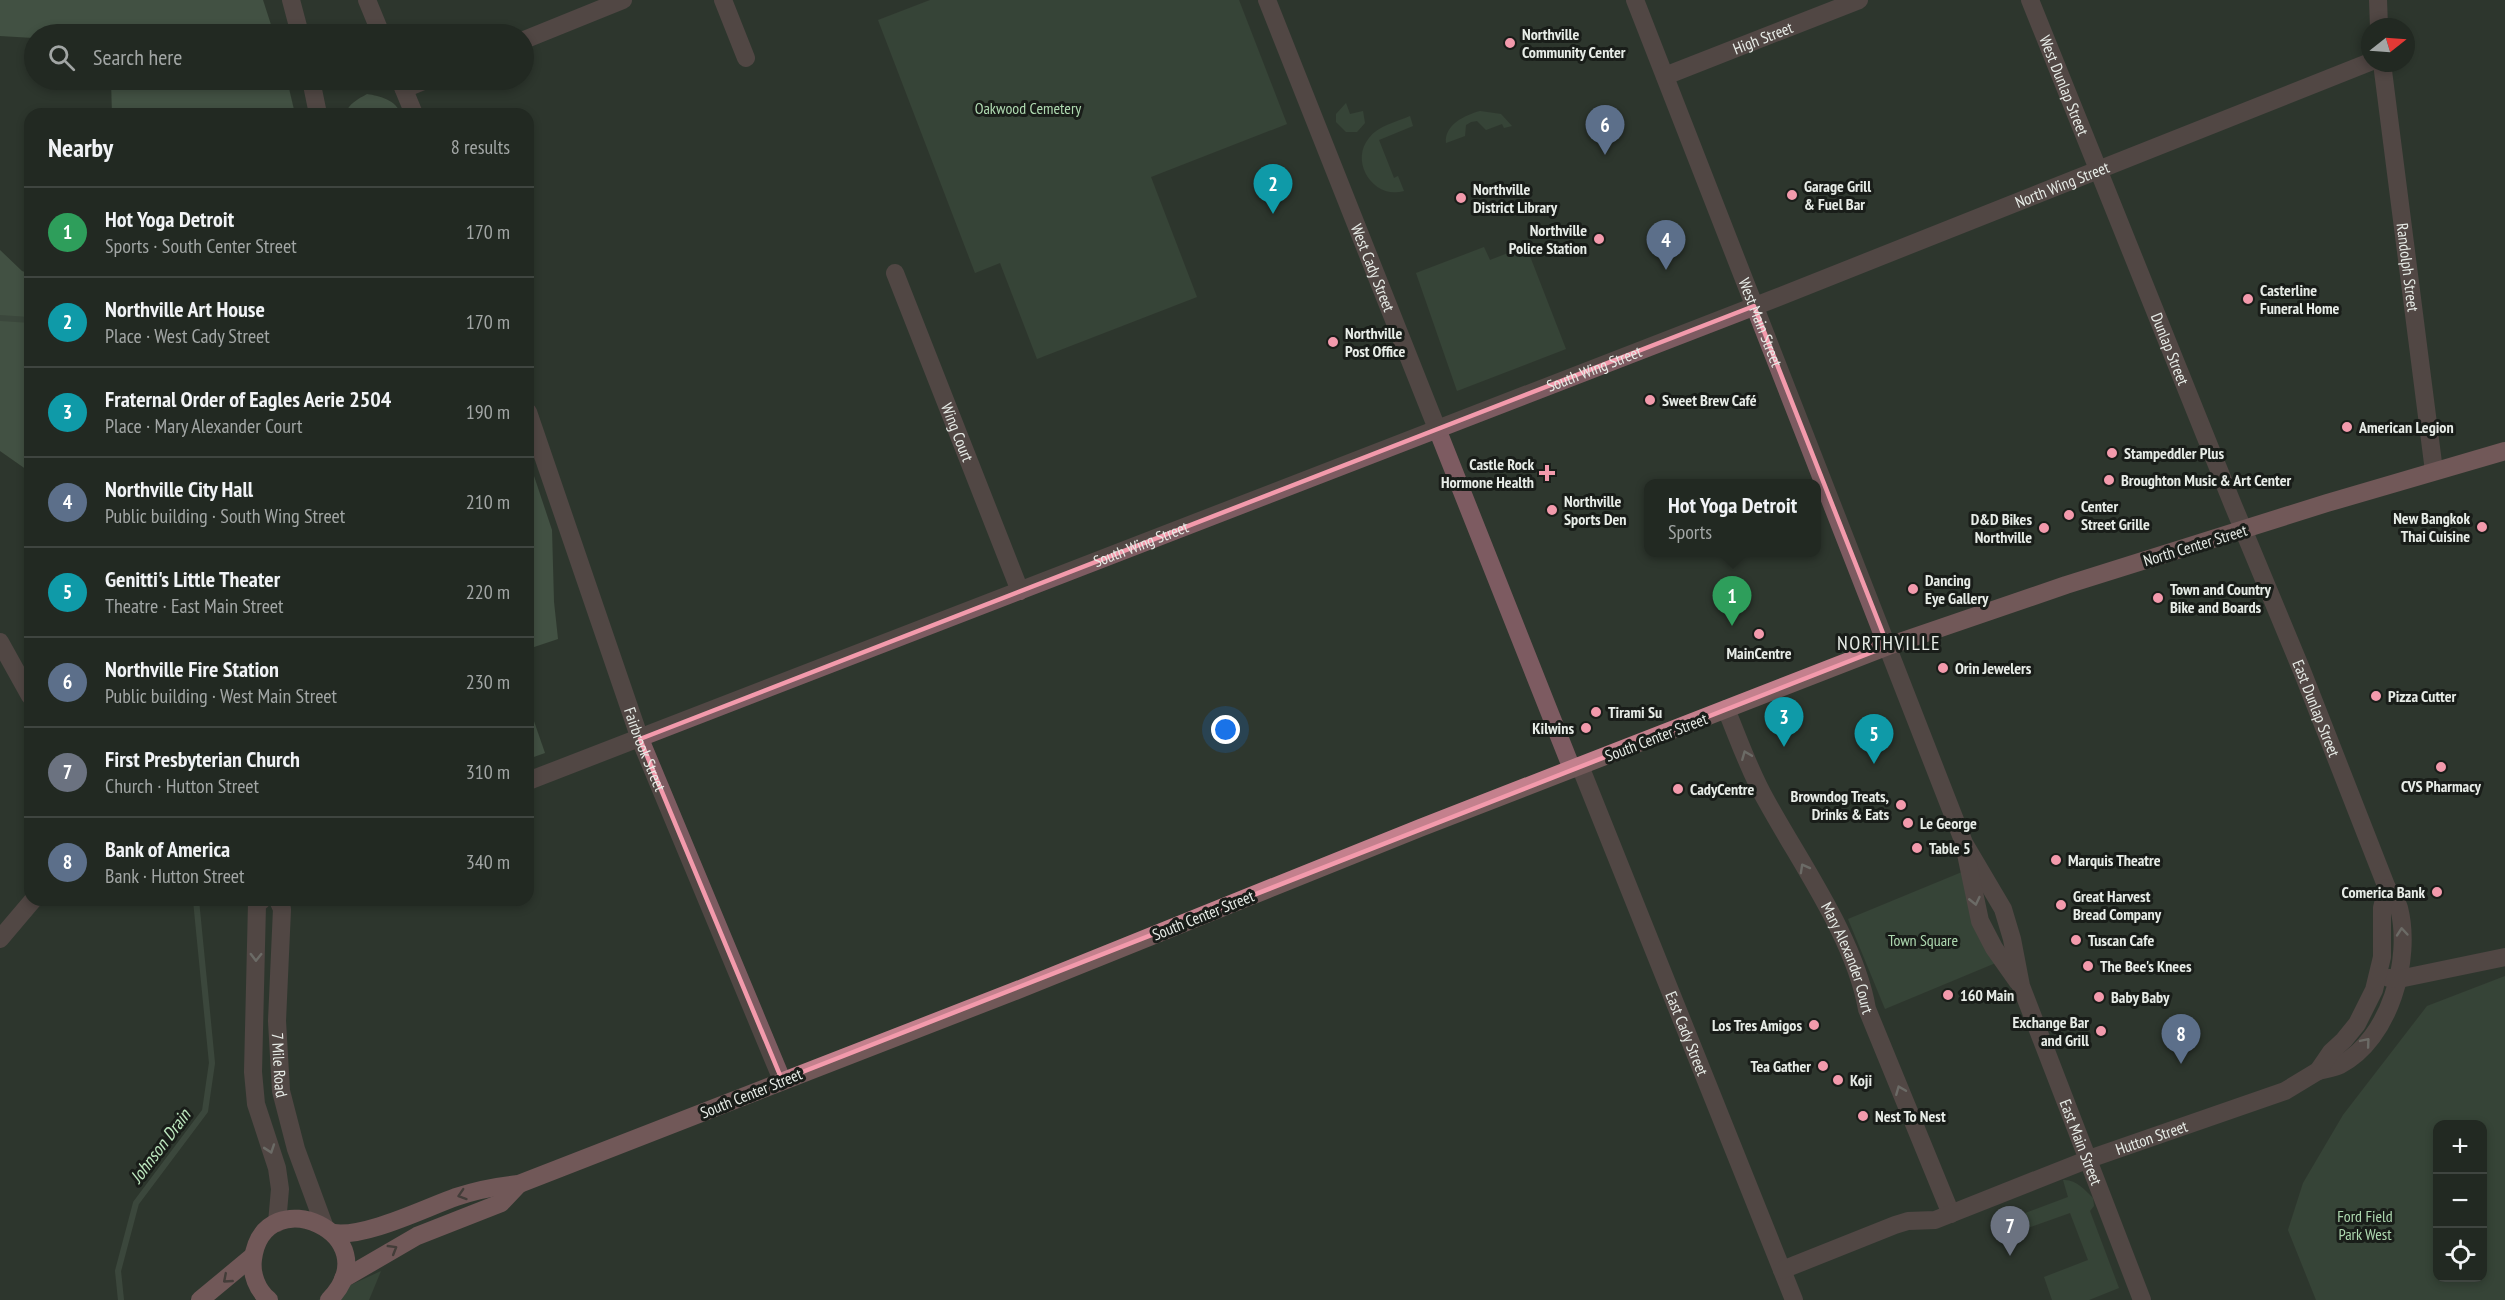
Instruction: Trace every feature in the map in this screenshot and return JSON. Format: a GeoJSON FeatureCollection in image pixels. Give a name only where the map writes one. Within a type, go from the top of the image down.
{"type":"FeatureCollection","features":[{"type":"Feature","properties":{"kind":"main road","name":"North Center Street"},"geometry":{"type":"LineString","coordinates":[[1888,645],[2066,585],[2505,451]]}},
{"type":"Feature","properties":{"kind":"main road","name":"South Center Street"},"geometry":{"type":"LineString","coordinates":[[277,1223],[301,1218],[343,1235],[386,1224],[491,1186],[519,1184],[1015,991],[1888,645]]}},
{"type":"Feature","properties":{"kind":"main road","name":"South Center Street"},"geometry":{"type":"LineString","coordinates":[[343,1279],[417,1236],[501,1203],[519,1184]]}},
{"type":"Feature","properties":{"kind":"main road"},"geometry":{"type":"LineString","coordinates":[[268,1300],[257,1286],[253,1274],[253,1256],[260,1239],[277,1223]]}},
{"type":"Feature","properties":{"kind":"main road"},"geometry":{"type":"LineString","coordinates":[[329,1229],[345,1255],[343,1279],[338,1290],[329,1300]]}},
{"type":"Feature","properties":{"kind":"main road"},"geometry":{"type":"LineString","coordinates":[[200,1300],[253,1256]]}},
{"type":"Feature","properties":{"kind":"street"},"geometry":{"type":"LineString","coordinates":[[291,0],[297,24]]}},
{"type":"Feature","properties":{"kind":"street"},"geometry":{"type":"LineString","coordinates":[[367,0],[377,24]]}},
{"type":"Feature","properties":{"kind":"street"},"geometry":{"type":"LineString","coordinates":[[534,36],[623,0]]}},
{"type":"Feature","properties":{"kind":"street"},"geometry":{"type":"LineString","coordinates":[[723,0],[746,58]]}},
{"type":"Feature","properties":{"kind":"street","name":"West Cady Street"},"geometry":{"type":"LineString","coordinates":[[1267,0],[1576,767]]}},
{"type":"Feature","properties":{"kind":"street","name":"West Main Street"},"geometry":{"type":"LineString","coordinates":[[1635,0],[1888,645]]}},
{"type":"Feature","properties":{"kind":"street","name":"High Street"},"geometry":{"type":"LineString","coordinates":[[1665,76],[1859,0]]}},
{"type":"Feature","properties":{"kind":"street","name":"West Dunlap Street"},"geometry":{"type":"LineString","coordinates":[[2030,0],[2098,169]]}},
{"type":"Feature","properties":{"kind":"street"},"geometry":{"type":"LineString","coordinates":[[2378,0],[2379,18]]}},
{"type":"Feature","properties":{"kind":"street","name":"North Wing Street"},"geometry":{"type":"LineString","coordinates":[[1754,306],[2361,66]]}},
{"type":"Feature","properties":{"kind":"street","name":"Randolph Street"},"geometry":{"type":"LineString","coordinates":[[2383,72],[2434,471]]}},
{"type":"Feature","properties":{"kind":"street"},"geometry":{"type":"LineString","coordinates":[[313,90],[317,108]]}},
{"type":"Feature","properties":{"kind":"street"},"geometry":{"type":"LineString","coordinates":[[404,90],[412,108]]}},
{"type":"Feature","properties":{"kind":"street","name":"Dunlap Street"},"geometry":{"type":"LineString","coordinates":[[2098,169],[2244,530]]}},
{"type":"Feature","properties":{"kind":"street","name":"Wing Court"},"geometry":{"type":"LineString","coordinates":[[895,273],[1020,591]]}},
{"type":"Feature","properties":{"kind":"street","name":"South Wing Street"},"geometry":{"type":"LineString","coordinates":[[534,779],[1754,306]]}},
{"type":"Feature","properties":{"kind":"street","name":"Fairbrook Street"},"geometry":{"type":"LineString","coordinates":[[534,430],[640,739],[782,1080]]}},
{"type":"Feature","properties":{"kind":"street","name":"East Dunlap Street"},"geometry":{"type":"LineString","coordinates":[[2244,530],[2387,888],[2399,905],[2403,954],[2398,980]]}},
{"type":"Feature","properties":{"kind":"street"},"geometry":{"type":"LineString","coordinates":[[0,642],[24,685]]}},
{"type":"Feature","properties":{"kind":"street","name":"East Main Street"},"geometry":{"type":"LineString","coordinates":[[1888,645],[1964,843],[1980,921],[1994,948],[2020,986]]}},
{"type":"Feature","properties":{"kind":"street","name":"Mary Alexander Court"},"geometry":{"type":"LineString","coordinates":[[1726,709],[1760,790],[1850,951],[1862,984],[1867,1009],[1951,1214]]}},
{"type":"Feature","properties":{"kind":"street","name":"East Cady Street"},"geometry":{"type":"LineString","coordinates":[[1576,767],[1794,1300]]}},
{"type":"Feature","properties":{"kind":"street","name":"East Main Street"},"geometry":{"type":"LineString","coordinates":[[1964,843],[2003,909],[2012,939],[2020,986],[2142,1300]]}},
{"type":"Feature","properties":{"kind":"street"},"geometry":{"type":"LineString","coordinates":[[2387,888],[2382,908],[2383,938],[2378,976],[2398,980],[2505,957]]}},
{"type":"Feature","properties":{"kind":"street"},"geometry":{"type":"LineString","coordinates":[[0,939],[28,906]]}},
{"type":"Feature","properties":{"kind":"street","name":"7 Mile Road"},"geometry":{"type":"LineString","coordinates":[[257,906],[253,1072],[256,1104],[277,1168],[280,1189],[277,1223]]}},
{"type":"Feature","properties":{"kind":"street","name":"7 Mile Road"},"geometry":{"type":"LineString","coordinates":[[281,906],[277,1021],[281,1091],[296,1149],[329,1229]]}},
{"type":"Feature","properties":{"kind":"street","name":"Hutton Street"},"geometry":{"type":"LineString","coordinates":[[2318,1071],[2331,1052],[2356,1024],[2370,1001],[2378,976]]}},
{"type":"Feature","properties":{"kind":"street","name":"Hutton Street"},"geometry":{"type":"LineString","coordinates":[[1782,1270],[1895,1225],[1908,1221],[1935,1220],[2089,1159],[2285,1091],[2318,1071],[2340,1065],[2358,1051],[2380,1021],[2398,980]]}},
{"type":"Feature","properties":{"kind":"highlighted area"},"geometry":{"type":"Polygon","coordinates":[[[1754,306],[1888,646],[782,1080],[640,739],[1754,306]]]}},
{"type":"Feature","properties":{"kind":"green space"},"geometry":{"type":"Polygon","coordinates":[[[0,0],[263,0],[271,24],[24,24],[24,37],[0,36],[0,0]]]}},
{"type":"Feature","properties":{"kind":"green space","name":"Oakwood Cemetery"},"geometry":{"type":"Polygon","coordinates":[[[930,0],[1239,0],[1287,124],[1151,177],[1197,297],[1037,359],[1000,263],[975,273],[878,20],[930,0]]]}},
{"type":"Feature","properties":{"kind":"green space"},"geometry":{"type":"Polygon","coordinates":[[[111,90],[289,90],[294,108],[112,108],[111,90]]]}},
{"type":"Feature","properties":{"kind":"green space"},"geometry":{"type":"Polygon","coordinates":[[[367,94],[391,102],[398,108],[349,108],[367,94]]]}},
{"type":"Feature","properties":{"kind":"green space"},"geometry":{"type":"Polygon","coordinates":[[[1346,103],[1350,114],[1363,111],[1365,123],[1357,132],[1346,132],[1336,122],[1336,114],[1346,103]]]}},
{"type":"Feature","properties":{"kind":"green space"},"geometry":{"type":"Polygon","coordinates":[[[1480,111],[1501,114],[1512,126],[1504,128],[1502,124],[1486,130],[1477,121],[1471,122],[1466,125],[1465,136],[1446,143],[1448,131],[1452,126],[1462,118],[1480,111]]]}},
{"type":"Feature","properties":{"kind":"green space"},"geometry":{"type":"Polygon","coordinates":[[[1410,116],[1413,126],[1379,140],[1394,178],[1398,176],[1404,191],[1383,190],[1374,185],[1363,168],[1364,148],[1369,138],[1377,130],[1410,116]]]}},
{"type":"Feature","properties":{"kind":"green space"},"geometry":{"type":"Polygon","coordinates":[[[1526,246],[1566,349],[1457,391],[1416,273],[1484,247],[1490,260],[1526,246]]]}},
{"type":"Feature","properties":{"kind":"green space"},"geometry":{"type":"Polygon","coordinates":[[[0,250],[24,272],[24,468],[0,451],[0,250]]]}},
{"type":"Feature","properties":{"kind":"green space"},"geometry":{"type":"Polygon","coordinates":[[[534,476],[552,530],[554,602],[558,639],[534,647],[534,476]]]}},
{"type":"Feature","properties":{"kind":"green space"},"geometry":{"type":"Polygon","coordinates":[[[534,721],[545,753],[534,757],[534,721]]]}},
{"type":"Feature","properties":{"kind":"green space","name":"Town Square"},"geometry":{"type":"Polygon","coordinates":[[[1962,872],[1998,962],[1885,1009],[1848,919],[1962,872]]]}},
{"type":"Feature","properties":{"kind":"green space","name":"Ford Field Park West"},"geometry":{"type":"Polygon","coordinates":[[[2505,976],[2505,1300],[2316,1300],[2288,1230],[2303,1183],[2343,1115],[2427,1006],[2505,976]]]}},
{"type":"Feature","properties":{"kind":"green space"},"geometry":{"type":"Polygon","coordinates":[[[2063,1180],[2076,1183],[2093,1198],[2094,1206],[2090,1211],[2119,1288],[2089,1300],[2052,1300],[2044,1277],[2088,1260],[2070,1213],[2014,1233],[2009,1219],[2068,1197],[2063,1180]]]}},
{"type":"Feature","properties":{"kind":"green space"},"geometry":{"type":"Polygon","coordinates":[[[381,1271],[369,1300],[318,1300],[381,1271]]]}},
{"type":"Feature","properties":{"kind":"waterway","name":"Johnson Drain"},"geometry":{"type":"LineString","coordinates":[[0,318],[24,320]]}},
{"type":"Feature","properties":{"kind":"waterway","name":"Johnson Drain"},"geometry":{"type":"LineString","coordinates":[[121,1300],[118,1271],[136,1203],[205,1111],[212,1063],[197,906]]}},
{"type":"Feature","properties":{"kind":"place","name":"Northville Community Center"},"geometry":{"type":"Point","coordinates":[1510,43]}},
{"type":"Feature","properties":{"kind":"place","name":"Northville Fire Station"},"geometry":{"type":"Point","coordinates":[1605,155]}},
{"type":"Feature","properties":{"kind":"place","name":"Garage Grill & Fuel Bar"},"geometry":{"type":"Point","coordinates":[1792,195]}},
{"type":"Feature","properties":{"kind":"place","name":"Northville District Library"},"geometry":{"type":"Point","coordinates":[1461,198]}},
{"type":"Feature","properties":{"kind":"place","name":"Northville Art House"},"geometry":{"type":"Point","coordinates":[1273,214]}},
{"type":"Feature","properties":{"kind":"place","name":"Northville Police Station"},"geometry":{"type":"Point","coordinates":[1599,239]}},
{"type":"Feature","properties":{"kind":"place","name":"Northville City Hall"},"geometry":{"type":"Point","coordinates":[1666,270]}},
{"type":"Feature","properties":{"kind":"place","name":"Casterline Funeral Home"},"geometry":{"type":"Point","coordinates":[2248,299]}},
{"type":"Feature","properties":{"kind":"place","name":"Northville Post Office"},"geometry":{"type":"Point","coordinates":[1333,342]}},
{"type":"Feature","properties":{"kind":"place","name":"Sweet Brew Café"},"geometry":{"type":"Point","coordinates":[1650,400]}},
{"type":"Feature","properties":{"kind":"place","name":"American Legion"},"geometry":{"type":"Point","coordinates":[2347,427]}},
{"type":"Feature","properties":{"kind":"place","name":"Stampeddler Plus"},"geometry":{"type":"Point","coordinates":[2112,453]}},
{"type":"Feature","properties":{"kind":"place","name":"Castle Rock Hormone Health"},"geometry":{"type":"Point","coordinates":[1547,473]}},
{"type":"Feature","properties":{"kind":"place","name":"Broughton Music & Art Center"},"geometry":{"type":"Point","coordinates":[2109,480]}},
{"type":"Feature","properties":{"kind":"place","name":"Northville Sports Den"},"geometry":{"type":"Point","coordinates":[1552,510]}},
{"type":"Feature","properties":{"kind":"place","name":"Center Street Grille"},"geometry":{"type":"Point","coordinates":[2069,515]}},
{"type":"Feature","properties":{"kind":"place","name":"New Bangkok Thai Cuisine"},"geometry":{"type":"Point","coordinates":[2482,527]}},
{"type":"Feature","properties":{"kind":"place","name":"D&D Bikes Northville"},"geometry":{"type":"Point","coordinates":[2044,528]}},
{"type":"Feature","properties":{"kind":"place","name":"Dancing Eye Gallery"},"geometry":{"type":"Point","coordinates":[1913,589]}},
{"type":"Feature","properties":{"kind":"place","name":"Town and Country Bike and Boards"},"geometry":{"type":"Point","coordinates":[2158,598]}},
{"type":"Feature","properties":{"kind":"place","name":"Hot Yoga Detroit"},"geometry":{"type":"Point","coordinates":[1732,626]}},
{"type":"Feature","properties":{"kind":"place","name":"MainCentre"},"geometry":{"type":"Point","coordinates":[1759,634]}},
{"type":"Feature","properties":{"kind":"place","name":"Orin Jewelers"},"geometry":{"type":"Point","coordinates":[1943,668]}},
{"type":"Feature","properties":{"kind":"place","name":"Pizza Cutter"},"geometry":{"type":"Point","coordinates":[2376,696]}},
{"type":"Feature","properties":{"kind":"place","name":"Tirami Su"},"geometry":{"type":"Point","coordinates":[1596,712]}},
{"type":"Feature","properties":{"kind":"place","name":"Kilwins"},"geometry":{"type":"Point","coordinates":[1586,728]}},
{"type":"Feature","properties":{"kind":"place","name":"Fraternal Order of Eagles Aerie 2504"},"geometry":{"type":"Point","coordinates":[1784,747]}},
{"type":"Feature","properties":{"kind":"place","name":"Genitti's Little Theater"},"geometry":{"type":"Point","coordinates":[1874,764]}},
{"type":"Feature","properties":{"kind":"place","name":"CVS Pharmacy"},"geometry":{"type":"Point","coordinates":[2441,767]}},
{"type":"Feature","properties":{"kind":"place","name":"CadyCentre"},"geometry":{"type":"Point","coordinates":[1678,789]}},
{"type":"Feature","properties":{"kind":"place","name":"Browndog Treats, Drinks & Eats"},"geometry":{"type":"Point","coordinates":[1901,805]}},
{"type":"Feature","properties":{"kind":"place","name":"Le George"},"geometry":{"type":"Point","coordinates":[1908,823]}},
{"type":"Feature","properties":{"kind":"place","name":"Table 5"},"geometry":{"type":"Point","coordinates":[1917,848]}},
{"type":"Feature","properties":{"kind":"place","name":"Marquis Theatre"},"geometry":{"type":"Point","coordinates":[2056,860]}},
{"type":"Feature","properties":{"kind":"place","name":"Comerica Bank"},"geometry":{"type":"Point","coordinates":[2437,892]}},
{"type":"Feature","properties":{"kind":"place","name":"Great Harvest Bread Company"},"geometry":{"type":"Point","coordinates":[2061,905]}},
{"type":"Feature","properties":{"kind":"place","name":"Tuscan Cafe"},"geometry":{"type":"Point","coordinates":[2076,940]}},
{"type":"Feature","properties":{"kind":"place","name":"The Bee's Knees"},"geometry":{"type":"Point","coordinates":[2088,966]}},
{"type":"Feature","properties":{"kind":"place","name":"160 Main"},"geometry":{"type":"Point","coordinates":[1948,995]}},
{"type":"Feature","properties":{"kind":"place","name":"Baby Baby"},"geometry":{"type":"Point","coordinates":[2099,997]}},
{"type":"Feature","properties":{"kind":"place","name":"Los Tres Amigos"},"geometry":{"type":"Point","coordinates":[1814,1025]}},
{"type":"Feature","properties":{"kind":"place","name":"Exchange Bar and Grill"},"geometry":{"type":"Point","coordinates":[2101,1031]}},
{"type":"Feature","properties":{"kind":"place","name":"Bank of America"},"geometry":{"type":"Point","coordinates":[2181,1064]}},
{"type":"Feature","properties":{"kind":"place","name":"Tea Gather"},"geometry":{"type":"Point","coordinates":[1823,1066]}},
{"type":"Feature","properties":{"kind":"place","name":"Koji"},"geometry":{"type":"Point","coordinates":[1838,1080]}},
{"type":"Feature","properties":{"kind":"place","name":"Nest To Nest"},"geometry":{"type":"Point","coordinates":[1863,1116]}},
{"type":"Feature","properties":{"kind":"place","name":"First Presbyterian Church"},"geometry":{"type":"Point","coordinates":[2010,1256]}},
{"type":"Feature","properties":{"kind":"district","name":"NORTHVILLE"},"geometry":{"type":"Point","coordinates":[1889,643]}}]}
